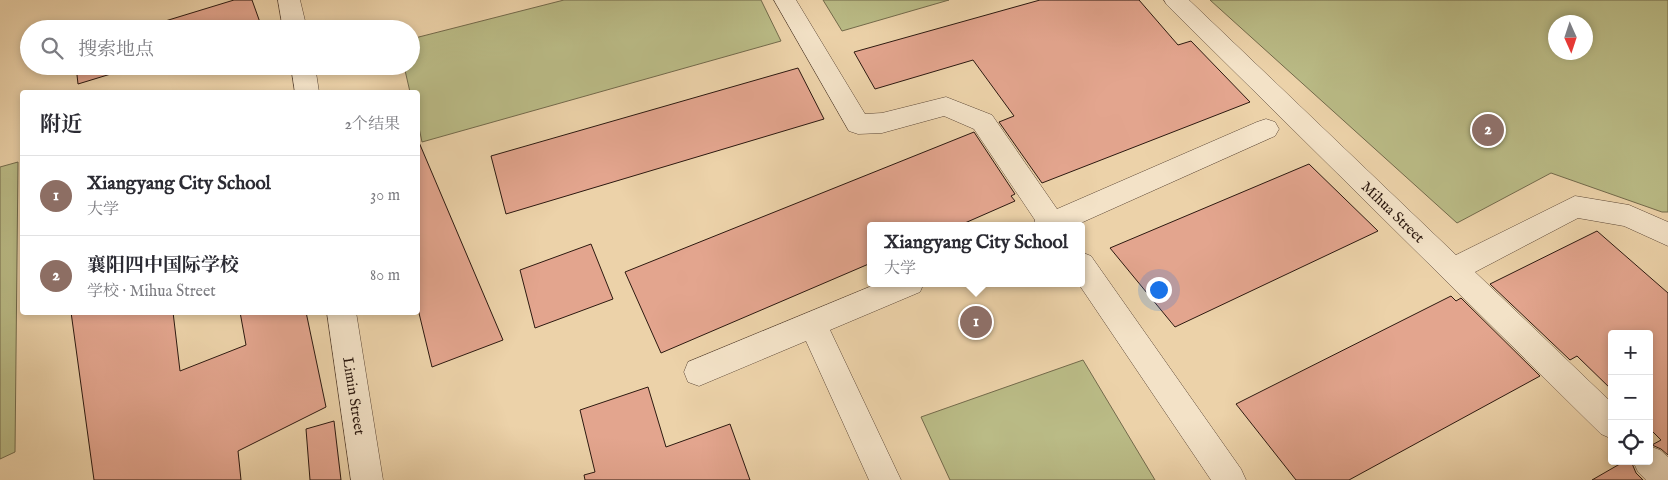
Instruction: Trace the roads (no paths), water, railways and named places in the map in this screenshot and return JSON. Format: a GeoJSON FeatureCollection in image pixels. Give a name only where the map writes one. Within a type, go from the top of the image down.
{"type":"FeatureCollection","features":[{"type":"Feature","properties":{"kind":"street"},"geometry":{"type":"LineString","coordinates":[[289,0],[293,20]]}},
{"type":"Feature","properties":{"kind":"street"},"geometry":{"type":"LineString","coordinates":[[785,0],[858,124],[882,123],[946,106],[983,122],[1049,222]]}},
{"type":"Feature","properties":{"kind":"street","name":"Mihua Street"},"geometry":{"type":"LineString","coordinates":[[1175,0],[1608,420]]}},
{"type":"Feature","properties":{"kind":"street"},"geometry":{"type":"LineString","coordinates":[[304,75],[307,90]]}},
{"type":"Feature","properties":{"kind":"street"},"geometry":{"type":"LineString","coordinates":[[1058,222],[1266,129]]}},
{"type":"Feature","properties":{"kind":"street"},"geometry":{"type":"LineString","coordinates":[[1453,270],[1575,207],[1629,216],[1668,235]]}},
{"type":"Feature","properties":{"kind":"street"},"geometry":{"type":"LineString","coordinates":[[1085,270],[1230,480]]}},
{"type":"Feature","properties":{"kind":"street"},"geometry":{"type":"LineString","coordinates":[[699,372],[901,287]]}},
{"type":"Feature","properties":{"kind":"street","name":"Limin Street"},"geometry":{"type":"LineString","coordinates":[[341,315],[367,480]]}},
{"type":"Feature","properties":{"kind":"street"},"geometry":{"type":"LineString","coordinates":[[813,324],[886,480]]}},
{"type":"Feature","properties":{"kind":"street"},"geometry":{"type":"LineString","coordinates":[[1653,465],[1668,479]]}},
{"type":"Feature","properties":{"kind":"place","name":"襄阳四中国际学校"},"geometry":{"type":"Point","coordinates":[1488,130]}},
{"type":"Feature","properties":{"kind":"place","name":"Xiangyang City School"},"geometry":{"type":"Point","coordinates":[976,322]}}]}
